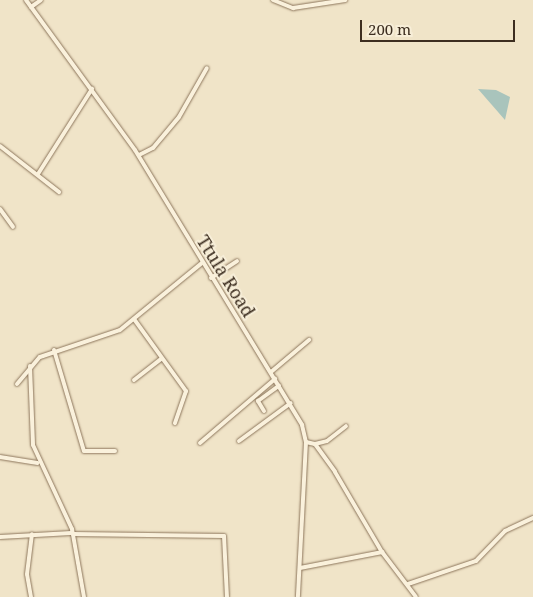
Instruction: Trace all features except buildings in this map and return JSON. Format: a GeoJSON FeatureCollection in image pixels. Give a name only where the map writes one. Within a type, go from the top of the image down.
{"type":"FeatureCollection","features":[{"type":"Feature","properties":{"kind":"street","name":"Ttula Road"},"geometry":{"type":"LineString","coordinates":[[26,0],[138,155],[211,278],[291,403],[306,442],[298,597]]}},
{"type":"Feature","properties":{"kind":"street"},"geometry":{"type":"LineString","coordinates":[[31,6],[41,0]]}},
{"type":"Feature","properties":{"kind":"street"},"geometry":{"type":"LineString","coordinates":[[273,0],[293,8],[345,0]]}},
{"type":"Feature","properties":{"kind":"street"},"geometry":{"type":"LineString","coordinates":[[138,155],[153,148],[179,118],[207,68]]}},
{"type":"Feature","properties":{"kind":"street"},"geometry":{"type":"LineString","coordinates":[[38,174],[92,89]]}},
{"type":"Feature","properties":{"kind":"street"},"geometry":{"type":"LineString","coordinates":[[0,146],[59,192]]}},
{"type":"Feature","properties":{"kind":"street"},"geometry":{"type":"LineString","coordinates":[[0,209],[13,227]]}},
{"type":"Feature","properties":{"kind":"street"},"geometry":{"type":"LineString","coordinates":[[211,278],[237,261]]}},
{"type":"Feature","properties":{"kind":"street"},"geometry":{"type":"LineString","coordinates":[[17,384],[30,366],[54,350],[111,334],[134,320],[202,263]]}},
{"type":"Feature","properties":{"kind":"street"},"geometry":{"type":"LineString","coordinates":[[134,320],[186,391],[175,423]]}},
{"type":"Feature","properties":{"kind":"street"},"geometry":{"type":"LineString","coordinates":[[271,372],[309,340]]}},
{"type":"Feature","properties":{"kind":"street"},"geometry":{"type":"LineString","coordinates":[[54,350],[84,451],[115,451]]}},
{"type":"Feature","properties":{"kind":"street"},"geometry":{"type":"LineString","coordinates":[[134,380],[161,359]]}},
{"type":"Feature","properties":{"kind":"street"},"geometry":{"type":"LineString","coordinates":[[30,366],[38,463],[72,533],[84,597]]}},
{"type":"Feature","properties":{"kind":"street"},"geometry":{"type":"LineString","coordinates":[[200,443],[275,379]]}},
{"type":"Feature","properties":{"kind":"street"},"geometry":{"type":"LineString","coordinates":[[264,411],[258,401],[279,386]]}},
{"type":"Feature","properties":{"kind":"street"},"geometry":{"type":"LineString","coordinates":[[239,441],[291,403]]}},
{"type":"Feature","properties":{"kind":"street"},"geometry":{"type":"LineString","coordinates":[[306,442],[314,444],[327,441],[346,426]]}},
{"type":"Feature","properties":{"kind":"street"},"geometry":{"type":"LineString","coordinates":[[314,444],[344,484],[382,552],[416,597]]}},
{"type":"Feature","properties":{"kind":"street"},"geometry":{"type":"LineString","coordinates":[[0,457],[38,463]]}},
{"type":"Feature","properties":{"kind":"street"},"geometry":{"type":"LineString","coordinates":[[408,584],[476,561],[505,531],[533,518]]}},
{"type":"Feature","properties":{"kind":"street"},"geometry":{"type":"LineString","coordinates":[[0,537],[72,533],[224,536],[227,597]]}},
{"type":"Feature","properties":{"kind":"street"},"geometry":{"type":"LineString","coordinates":[[31,597],[27,574],[32,534]]}},
{"type":"Feature","properties":{"kind":"street"},"geometry":{"type":"LineString","coordinates":[[300,568],[382,552]]}},
{"type":"Feature","properties":{"kind":"water"},"geometry":{"type":"Polygon","coordinates":[[[478,89],[496,90],[510,97],[505,120],[478,89]]]}}]}
